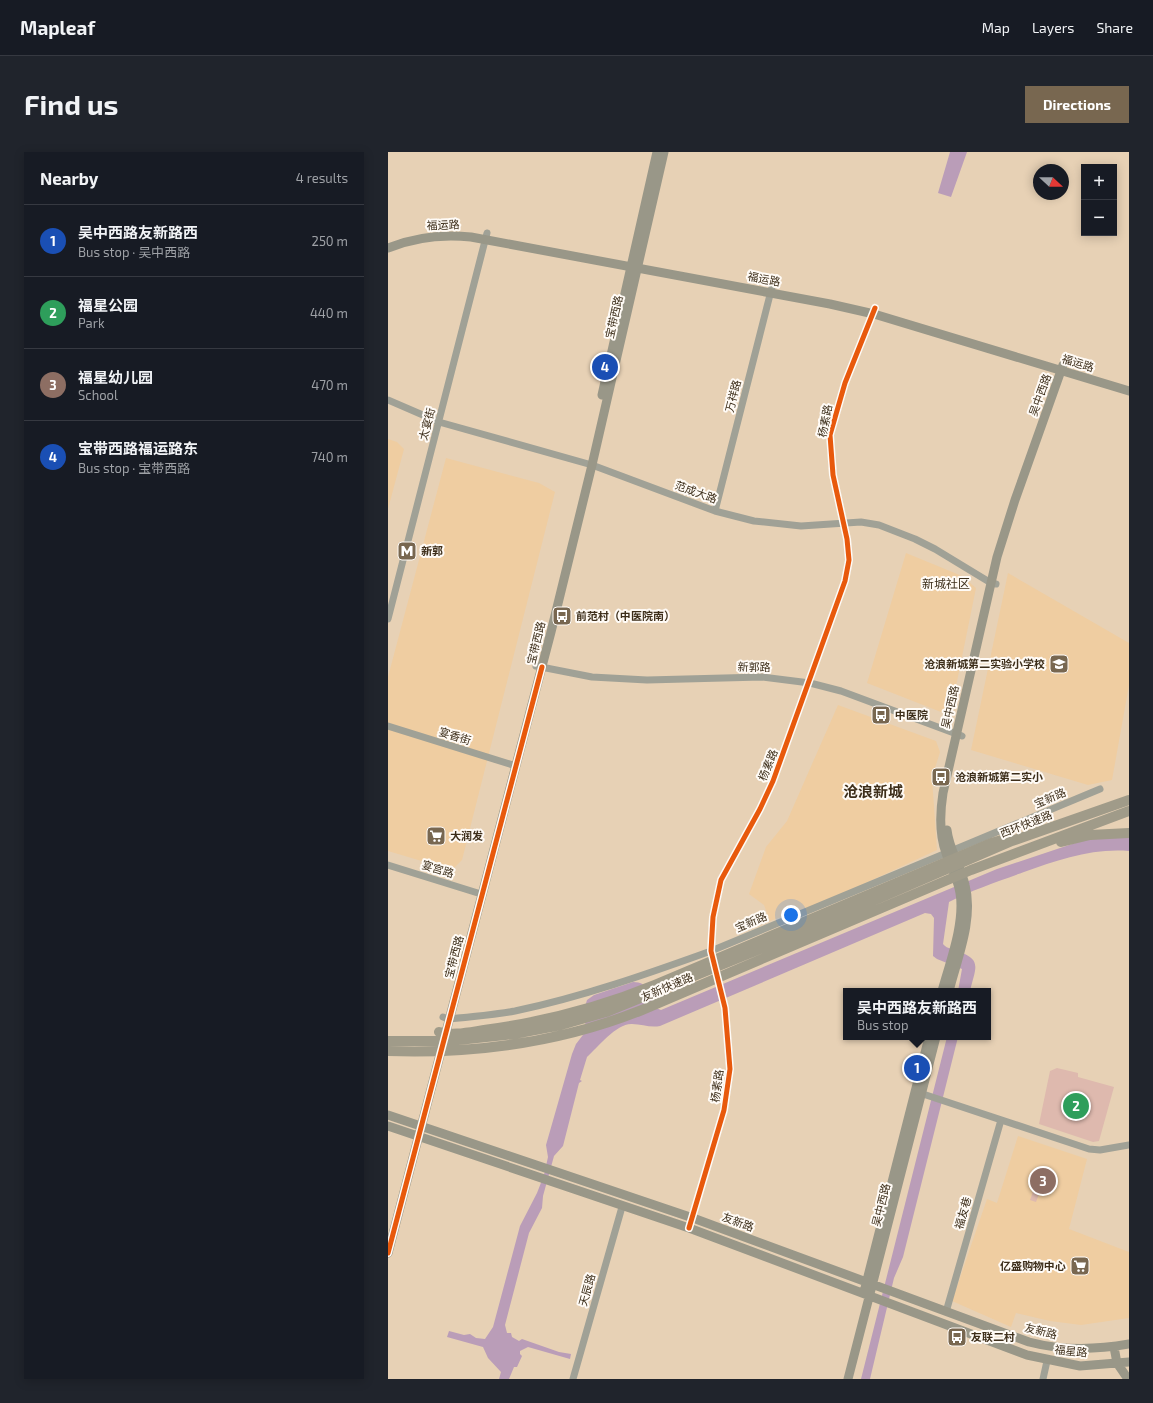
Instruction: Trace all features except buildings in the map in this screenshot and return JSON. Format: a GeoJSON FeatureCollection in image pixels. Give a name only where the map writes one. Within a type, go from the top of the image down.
{"type":"FeatureCollection","features":[{"type":"Feature","properties":{"kind":"highway"},"geometry":{"type":"LineString","coordinates":[[442,1033],[492,1029],[554,1018],[596,1007],[655,985],[952,854],[1016,836],[1129,794]]}},
{"type":"Feature","properties":{"kind":"highway"},"geometry":{"type":"LineString","coordinates":[[1084,816],[1114,800]]}},
{"type":"Feature","properties":{"kind":"highway","name":"西环快速路"},"geometry":{"type":"LineString","coordinates":[[933,876],[1012,842],[1129,800]]}},
{"type":"Feature","properties":{"kind":"highway"},"geometry":{"type":"LineString","coordinates":[[972,870],[1129,811]]}},
{"type":"Feature","properties":{"kind":"highway"},"geometry":{"type":"LineString","coordinates":[[972,870],[1080,837],[1129,833]]}},
{"type":"Feature","properties":{"kind":"highway"},"geometry":{"type":"LineString","coordinates":[[952,854],[1012,842]]}},
{"type":"Feature","properties":{"kind":"highway","name":"友新快速路"},"geometry":{"type":"LineString","coordinates":[[388,1051],[440,1051],[490,1047],[538,1040],[604,1024],[642,1010],[972,870]]}},
{"type":"Feature","properties":{"kind":"highway","name":"友新快速路"},"geometry":{"type":"LineString","coordinates":[[388,1041],[449,1040],[506,1035],[561,1025],[600,1014],[639,1000],[933,876]]}},
{"type":"Feature","properties":{"kind":"main road","name":"宝带西路"},"geometry":{"type":"LineString","coordinates":[[388,1230],[418,1125],[539,666],[589,464],[635,265],[651,193],[657,152]]}},
{"type":"Feature","properties":{"kind":"main road","name":"宝带西路"},"geometry":{"type":"LineString","coordinates":[[651,193],[664,152]]}},
{"type":"Feature","properties":{"kind":"main road","name":"福运路"},"geometry":{"type":"LineString","coordinates":[[388,242],[416,233],[437,230],[487,236],[771,290],[875,311],[1065,368],[1129,384]]}},
{"type":"Feature","properties":{"kind":"main road","name":"福运路"},"geometry":{"type":"LineString","coordinates":[[388,248],[411,240],[437,236],[487,236]]}},
{"type":"Feature","properties":{"kind":"main road","name":"福运路"},"geometry":{"type":"LineString","coordinates":[[1065,368],[1129,391]]}},
{"type":"Feature","properties":{"kind":"main road","name":"吴中西路"},"geometry":{"type":"LineString","coordinates":[[948,988],[964,900],[952,854],[941,834],[941,807],[1012,511],[1065,368]]}},
{"type":"Feature","properties":{"kind":"main road","name":"吴中西路"},"geometry":{"type":"LineString","coordinates":[[943,988],[951,969]]}},
{"type":"Feature","properties":{"kind":"main road","name":"吴中西路"},"geometry":{"type":"LineString","coordinates":[[843,1379],[874,1285],[928,1040]]}},
{"type":"Feature","properties":{"kind":"main road","name":"吴中西路"},"geometry":{"type":"LineString","coordinates":[[918,1092],[935,1040]]}},
{"type":"Feature","properties":{"kind":"main road","name":"友新路"},"geometry":{"type":"LineString","coordinates":[[388,1115],[693,1218],[1029,1342],[1079,1350]]}},
{"type":"Feature","properties":{"kind":"main road","name":"友新路"},"geometry":{"type":"LineString","coordinates":[[388,1126],[689,1228],[1012,1350]]}},
{"type":"Feature","properties":{"kind":"main road","name":"宝带西路"},"geometry":{"type":"LineString","coordinates":[[388,1253],[415,1136]]}},
{"type":"Feature","properties":{"kind":"main road","name":"吴中西路"},"geometry":{"type":"LineString","coordinates":[[848,1379],[870,1296]]}},
{"type":"Feature","properties":{"kind":"main road","name":"福星路"},"geometry":{"type":"LineString","coordinates":[[1079,1350],[1129,1344]]}},
{"type":"Feature","properties":{"kind":"main road"},"geometry":{"type":"LineString","coordinates":[[1111,1347],[1114,1364],[1121,1379]]}},
{"type":"Feature","properties":{"kind":"main road","name":"福星路"},"geometry":{"type":"LineString","coordinates":[[1012,1350],[1048,1361],[1080,1366],[1129,1362]]}},
{"type":"Feature","properties":{"kind":"main road"},"geometry":{"type":"LineString","coordinates":[[1114,1364],[1128,1379]]}},
{"type":"Feature","properties":{"kind":"street","name":"太宴街"},"geometry":{"type":"LineString","coordinates":[[388,620],[487,236]]}},
{"type":"Feature","properties":{"kind":"street","name":"万祥路"},"geometry":{"type":"LineString","coordinates":[[715,511],[771,290]]}},
{"type":"Feature","properties":{"kind":"street","name":"杨素路"},"geometry":{"type":"LineString","coordinates":[[689,1228],[724,1110],[730,1068],[725,1008],[711,951],[714,917],[721,880],[767,795],[810,683],[845,581],[849,560],[847,539],[833,475],[830,435],[844,383],[875,311]]}},
{"type":"Feature","properties":{"kind":"street","name":"范成大路"},"geometry":{"type":"LineString","coordinates":[[388,400],[439,422],[589,464],[715,511],[754,521],[801,526],[861,522],[880,525],[915,539],[994,583]]}},
{"type":"Feature","properties":{"kind":"street","name":"新郭路"},"geometry":{"type":"LineString","coordinates":[[539,666],[592,677],[646,680],[762,677],[810,683],[841,690],[959,736]]}},
{"type":"Feature","properties":{"kind":"street","name":"宴香街"},"geometry":{"type":"LineString","coordinates":[[388,726],[513,765]]}},
{"type":"Feature","properties":{"kind":"street","name":"宝新路"},"geometry":{"type":"LineString","coordinates":[[446,1018],[514,1011],[557,1002],[643,975],[711,951],[952,854],[1100,788]]}},
{"type":"Feature","properties":{"kind":"street","name":"宴宫路"},"geometry":{"type":"LineString","coordinates":[[388,865],[478,893]]}},
{"type":"Feature","properties":{"kind":"street"},"geometry":{"type":"LineString","coordinates":[[918,1092],[946,1100],[1089,1149],[1100,1150],[1129,1145]]}},
{"type":"Feature","properties":{"kind":"street","name":"福友巷"},"geometry":{"type":"LineString","coordinates":[[946,1312],[1001,1120]]}},
{"type":"Feature","properties":{"kind":"street","name":"天辰路"},"geometry":{"type":"LineString","coordinates":[[573,1379],[622,1206]]}},
{"type":"Feature","properties":{"kind":"street"},"geometry":{"type":"LineString","coordinates":[[1043,1379],[1048,1361]]}},
{"type":"Feature","properties":{"kind":"shaded area"},"geometry":{"type":"Polygon","coordinates":[[[950,152],[967,152],[951,197],[938,193],[950,152]]]}},
{"type":"Feature","properties":{"kind":"shaded area"},"geometry":{"type":"Polygon","coordinates":[[[388,439],[397,442],[404,449],[388,509],[388,439]]]}},
{"type":"Feature","properties":{"kind":"shaded area"},"geometry":{"type":"Polygon","coordinates":[[[446,458],[539,483],[555,492],[462,860],[452,870],[388,851],[388,677],[446,458]]]}},
{"type":"Feature","properties":{"kind":"shaded area"},"geometry":{"type":"Polygon","coordinates":[[[906,553],[962,576],[976,588],[951,711],[946,714],[867,683],[906,553]]]}},
{"type":"Feature","properties":{"kind":"shaded area","name":"沧浪新城第二实验小学校"},"geometry":{"type":"Polygon","coordinates":[[[1008,573],[1129,643],[1129,685],[1112,780],[1088,785],[971,750],[1008,573]]]}},
{"type":"Feature","properties":{"kind":"shaded area"},"geometry":{"type":"Polygon","coordinates":[[[838,705],[936,741],[940,752],[932,778],[937,850],[827,901],[770,921],[764,905],[749,894],[766,847],[787,821],[838,705]]]}},
{"type":"Feature","properties":{"kind":"shaded area"},"geometry":{"type":"Polygon","coordinates":[[[1129,837],[1129,851],[1102,851],[1062,859],[986,886],[949,902],[943,944],[963,953],[973,960],[975,969],[971,988],[959,988],[962,969],[933,956],[934,918],[931,914],[925,913],[660,1026],[653,1027],[632,1024],[620,1027],[614,1031],[587,1057],[580,1080],[582,1081],[579,1083],[563,1146],[554,1156],[543,1196],[542,1208],[529,1233],[505,1325],[507,1333],[511,1333],[512,1337],[519,1341],[522,1339],[559,1352],[571,1354],[570,1359],[528,1347],[520,1351],[522,1356],[517,1367],[514,1367],[509,1379],[499,1379],[501,1372],[488,1358],[483,1347],[447,1337],[449,1331],[464,1335],[470,1334],[476,1338],[485,1339],[493,1327],[520,1226],[537,1193],[544,1175],[548,1157],[546,1145],[572,1054],[576,1044],[586,1031],[584,1010],[587,1000],[594,995],[633,982],[643,984],[649,990],[656,1008],[661,1010],[997,869],[1081,841],[1097,838],[1129,837]]]}},
{"type":"Feature","properties":{"kind":"shaded area"},"geometry":{"type":"Polygon","coordinates":[[[946,1040],[957,1040],[903,1257],[894,1278],[870,1379],[861,1379],[946,1040]]]}},
{"type":"Feature","properties":{"kind":"shaded area"},"geometry":{"type":"Polygon","coordinates":[[[1057,1068],[1078,1073],[1078,1077],[1114,1087],[1099,1141],[1093,1142],[1039,1124],[1050,1071],[1057,1068]]]}},
{"type":"Feature","properties":{"kind":"shaded area"},"geometry":{"type":"Polygon","coordinates":[[[1018,1136],[1087,1159],[1069,1229],[1129,1252],[1129,1318],[1081,1325],[1050,1321],[1016,1313],[1011,1327],[952,1301],[987,1199],[997,1203],[1018,1136]]]}},
{"type":"Feature","properties":{"kind":"shaded area"},"geometry":{"type":"Polygon","coordinates":[[[1034,1189],[1040,1191],[1036,1202],[1030,1200],[1034,1189]]]}},
{"type":"Feature","properties":{"kind":"cycle path"},"geometry":{"type":"LineString","coordinates":[[689,1228],[724,1110],[730,1069],[725,1008],[711,951],[713,917],[721,880],[760,809],[773,781],[845,581],[849,560],[847,539],[833,475],[830,435],[845,383],[875,308]]}},
{"type":"Feature","properties":{"kind":"cycle path"},"geometry":{"type":"LineString","coordinates":[[388,1253],[542,667]]}},
{"type":"Feature","properties":{"kind":"place","name":"宝带西路福运路东"},"geometry":{"type":"Point","coordinates":[605,367]}},
{"type":"Feature","properties":{"kind":"place","name":"新郭"},"geometry":{"type":"Point","coordinates":[407,551]}},
{"type":"Feature","properties":{"kind":"place","name":"前范村（中医院南）"},"geometry":{"type":"Point","coordinates":[562,616]}},
{"type":"Feature","properties":{"kind":"place","name":"沧浪新城第二实验小学校"},"geometry":{"type":"Point","coordinates":[1059,664]}},
{"type":"Feature","properties":{"kind":"place","name":"中医院"},"geometry":{"type":"Point","coordinates":[881,715]}},
{"type":"Feature","properties":{"kind":"place","name":"沧浪新城第二实小"},"geometry":{"type":"Point","coordinates":[941,777]}},
{"type":"Feature","properties":{"kind":"place","name":"大润发"},"geometry":{"type":"Point","coordinates":[436,836]}},
{"type":"Feature","properties":{"kind":"place","name":"吴中西路友新路西"},"geometry":{"type":"Point","coordinates":[917,1068]}},
{"type":"Feature","properties":{"kind":"place","name":"福星公园"},"geometry":{"type":"Point","coordinates":[1076,1106]}},
{"type":"Feature","properties":{"kind":"place","name":"福星幼儿园"},"geometry":{"type":"Point","coordinates":[1043,1181]}},
{"type":"Feature","properties":{"kind":"place","name":"亿盛购物中心"},"geometry":{"type":"Point","coordinates":[1080,1266]}},
{"type":"Feature","properties":{"kind":"place","name":"友联二村"},"geometry":{"type":"Point","coordinates":[957,1337]}},
{"type":"Feature","properties":{"kind":"district","name":"新城社区"},"geometry":{"type":"Point","coordinates":[946,584]}},
{"type":"Feature","properties":{"kind":"district","name":"沧浪新城"},"geometry":{"type":"Point","coordinates":[873,792]}}]}
